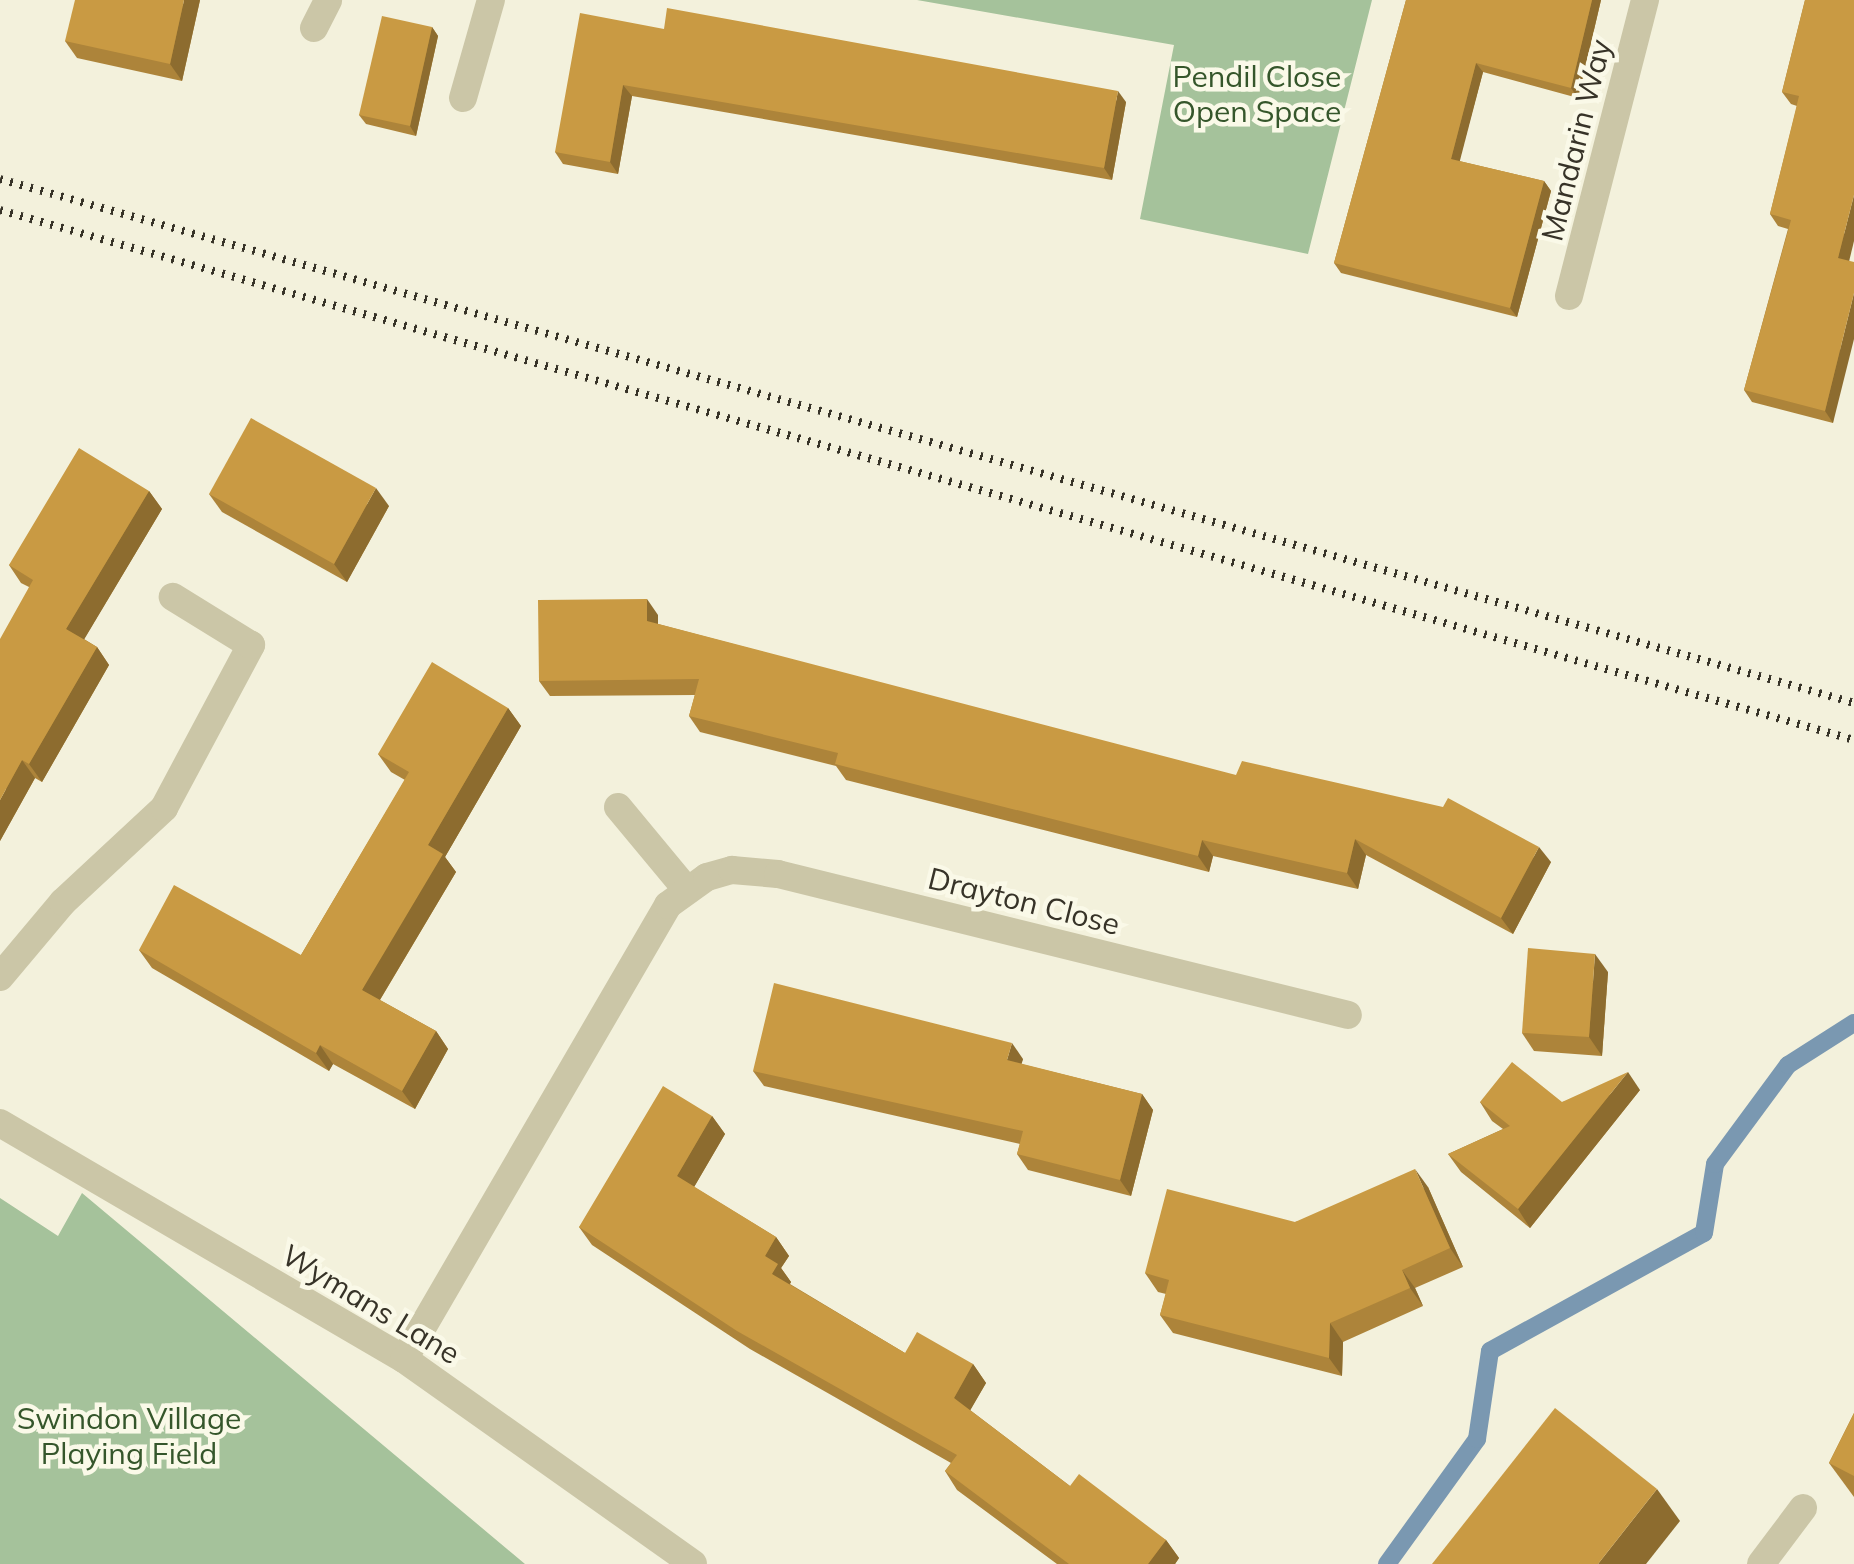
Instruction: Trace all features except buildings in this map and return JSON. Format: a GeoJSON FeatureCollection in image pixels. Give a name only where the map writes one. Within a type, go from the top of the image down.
{"type":"FeatureCollection","features":[{"type":"Feature","properties":{"kind":"street"},"geometry":{"type":"LineString","coordinates":[[314,28],[328,0]]}},
{"type":"Feature","properties":{"kind":"street"},"geometry":{"type":"LineString","coordinates":[[463,98],[491,0]]}},
{"type":"Feature","properties":{"kind":"street","name":"Mandarin Way"},"geometry":{"type":"LineString","coordinates":[[1569,296],[1645,0]]}},
{"type":"Feature","properties":{"kind":"street"},"geometry":{"type":"LineString","coordinates":[[0,977],[63,902],[164,808],[250,645],[173,596]]}},
{"type":"Feature","properties":{"kind":"street"},"geometry":{"type":"LineString","coordinates":[[618,806],[686,889]]}},
{"type":"Feature","properties":{"kind":"street","name":"Drayton Close"},"geometry":{"type":"LineString","coordinates":[[404,1358],[655,925],[686,889],[732,870],[778,874],[1348,1015]]}},
{"type":"Feature","properties":{"kind":"street","name":"Wymans Lane"},"geometry":{"type":"LineString","coordinates":[[0,1122],[404,1358],[693,1564]]}},
{"type":"Feature","properties":{"kind":"street"},"geometry":{"type":"LineString","coordinates":[[1761,1564],[1803,1508]]}},
{"type":"Feature","properties":{"kind":"green space","name":"Pendil Close Open Space"},"geometry":{"type":"Polygon","coordinates":[[[917,0],[1372,0],[1308,254],[1140,219],[1174,45],[917,0]]]}},
{"type":"Feature","properties":{"kind":"green space","name":"Swindon Village Playing Field"},"geometry":{"type":"Polygon","coordinates":[[[82,1193],[525,1564],[0,1564],[0,1198],[58,1236],[82,1193]]]}},
{"type":"Feature","properties":{"kind":"waterway"},"geometry":{"type":"LineString","coordinates":[[1387,1564],[1477,1439],[1490,1351],[1704,1233],[1715,1164],[1788,1065],[1854,1023]]}},
{"type":"Feature","properties":{"kind":"railway"},"geometry":{"type":"LineString","coordinates":[[0,179],[1854,703]]}},
{"type":"Feature","properties":{"kind":"railway"},"geometry":{"type":"LineString","coordinates":[[0,210],[1854,740]]}}]}
